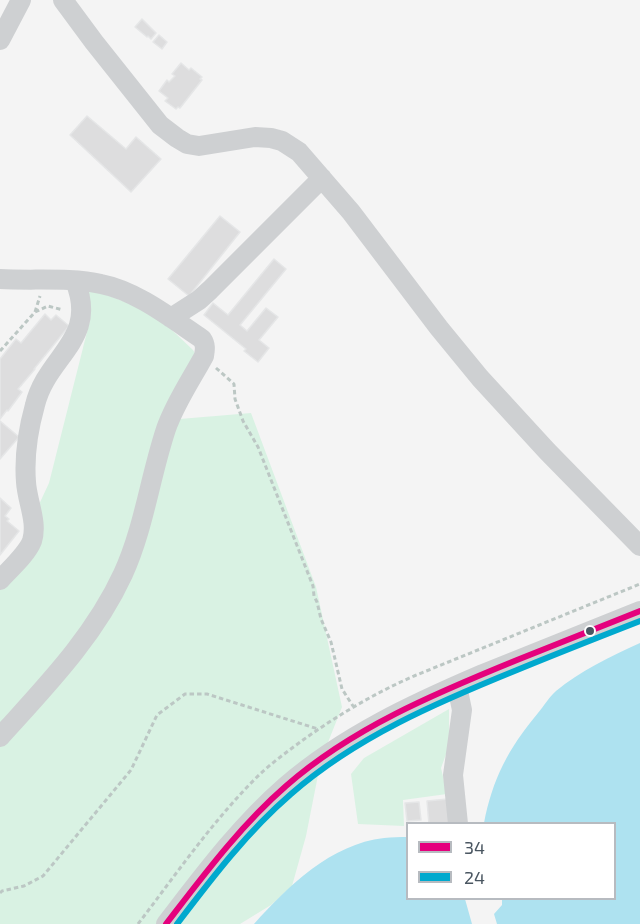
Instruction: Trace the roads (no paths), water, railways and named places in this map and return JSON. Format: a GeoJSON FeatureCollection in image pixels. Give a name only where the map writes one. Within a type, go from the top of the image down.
{"type":"FeatureCollection","features":[{"type":"Feature","properties":{"kind":"street"},"geometry":{"type":"LineString","coordinates":[[0,40],[21,0]]}},
{"type":"Feature","properties":{"kind":"street"},"geometry":{"type":"LineString","coordinates":[[63,0],[160,125],[177,138],[187,144],[199,146],[255,137],[271,138],[282,141],[300,152],[351,212],[439,328],[487,386],[547,452],[640,546]]}},
{"type":"Feature","properties":{"kind":"street"},"geometry":{"type":"LineString","coordinates":[[171,318],[210,290],[322,178]]}},
{"type":"Feature","properties":{"kind":"street"},"geometry":{"type":"LineString","coordinates":[[0,279],[75,281],[117,288],[157,309],[205,343],[204,356],[170,420],[160,448],[132,551],[114,592],[91,632],[0,737]]}},
{"type":"Feature","properties":{"kind":"street"},"geometry":{"type":"LineString","coordinates":[[0,580],[28,548],[32,540],[33,520],[26,485],[27,444],[35,402],[44,381],[78,330],[81,318],[80,297],[75,281]]}},
{"type":"Feature","properties":{"kind":"street"},"geometry":{"type":"LineString","coordinates":[[166,924],[208,869],[245,826],[278,793],[330,752],[378,723],[457,686],[640,611]]}},
{"type":"Feature","properties":{"kind":"street"},"geometry":{"type":"LineString","coordinates":[[457,686],[462,710],[453,775],[458,822]]}},
{"type":"Feature","properties":{"kind":"water"},"geometry":{"type":"Polygon","coordinates":[[[640,643],[640,924],[497,924],[494,914],[502,905],[502,900],[616,900],[616,822],[484,822],[497,778],[518,739],[556,691],[585,670],[640,643]]]}},
{"type":"Feature","properties":{"kind":"water"},"geometry":{"type":"Polygon","coordinates":[[[406,837],[406,900],[465,900],[472,924],[254,924],[281,895],[312,869],[346,849],[384,838],[406,837]]]}}]}
